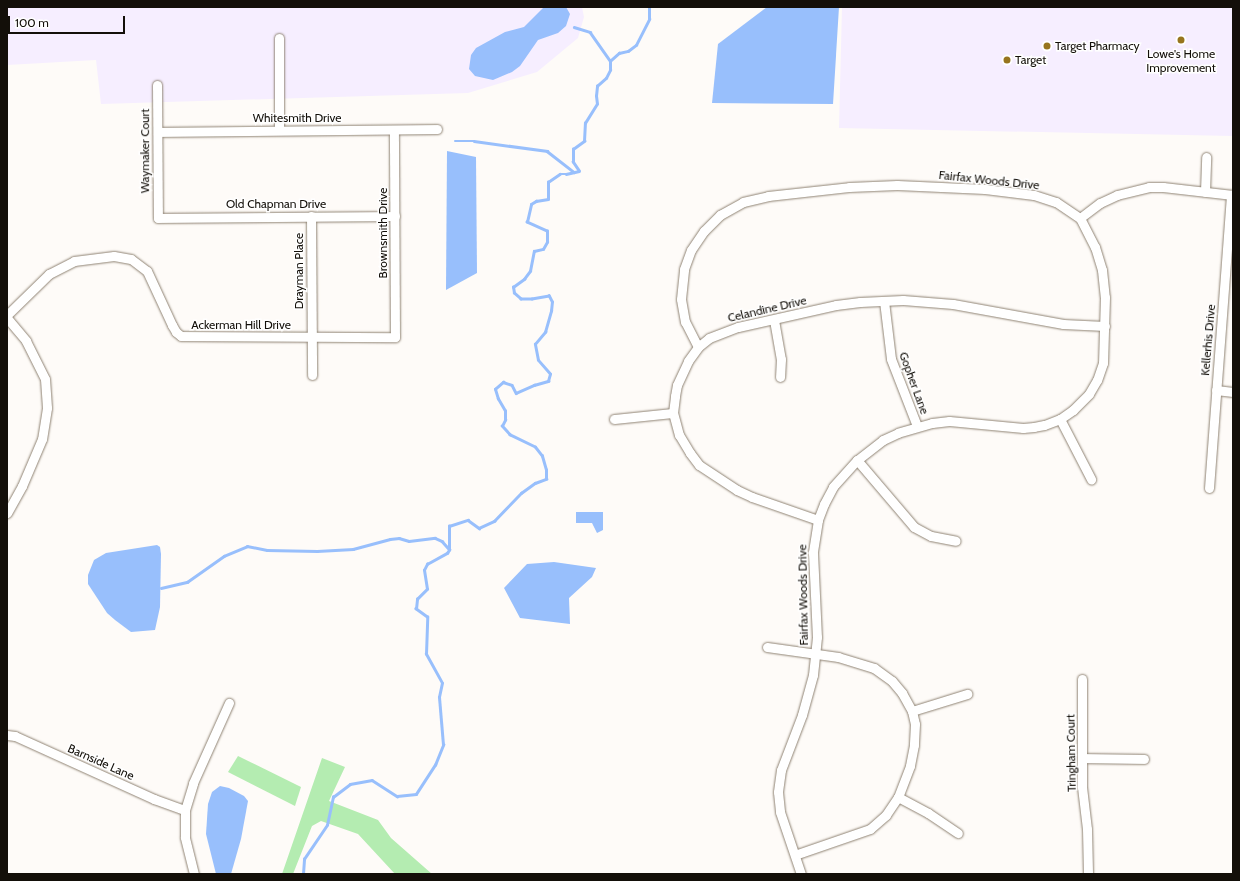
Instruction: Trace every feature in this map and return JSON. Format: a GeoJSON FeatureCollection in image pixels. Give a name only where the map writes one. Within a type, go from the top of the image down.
{"type":"FeatureCollection","features":[{"type":"Feature","properties":{"kind":"street"},"geometry":{"type":"LineString","coordinates":[[279,130],[280,38]]}},
{"type":"Feature","properties":{"kind":"street","name":"Waymaker Court"},"geometry":{"type":"LineString","coordinates":[[157,85],[158,218]]}},
{"type":"Feature","properties":{"kind":"street","name":"Whitesmith Drive"},"geometry":{"type":"LineString","coordinates":[[158,132],[437,129]]}},
{"type":"Feature","properties":{"kind":"street","name":"Brownsmith Drive"},"geometry":{"type":"LineString","coordinates":[[394,130],[395,337]]}},
{"type":"Feature","properties":{"kind":"street"},"geometry":{"type":"LineString","coordinates":[[1206,157],[1206,192]]}},
{"type":"Feature","properties":{"kind":"street","name":"Fairfax Woods Drive"},"geometry":{"type":"LineString","coordinates":[[698,347],[691,336],[682,311],[681,289],[684,269],[691,250],[704,231],[720,215],[743,202],[768,196],[822,189],[868,186],[930,185],[985,189],[1034,195],[1056,202],[1080,218],[1096,247],[1100,264],[1106,297],[1103,363],[1097,380],[1081,403],[1060,418],[1044,425],[1023,428],[948,421],[917,426],[883,440],[856,460],[833,487],[818,520],[812,560],[817,637],[814,675],[807,700],[781,770],[778,784],[780,812],[801,874]]}},
{"type":"Feature","properties":{"kind":"street"},"geometry":{"type":"LineString","coordinates":[[1080,218],[1100,203],[1134,190],[1164,187],[1232,195]]}},
{"type":"Feature","properties":{"kind":"street","name":"Kellerhis Drive"},"geometry":{"type":"LineString","coordinates":[[1208,488],[1216,390],[1230,254],[1232,195]]}},
{"type":"Feature","properties":{"kind":"street","name":"Drayman Place"},"geometry":{"type":"LineString","coordinates":[[311,216],[312,375]]}},
{"type":"Feature","properties":{"kind":"street","name":"Old Chapman Drive"},"geometry":{"type":"LineString","coordinates":[[158,218],[395,216]]}},
{"type":"Feature","properties":{"kind":"street","name":"Ackerman Hill Drive"},"geometry":{"type":"LineString","coordinates":[[7,315],[49,274],[74,261],[118,256],[131,258],[147,271],[172,325],[176,332],[182,336],[395,337]]}},
{"type":"Feature","properties":{"kind":"street","name":"Celandine Drive"},"geometry":{"type":"LineString","coordinates":[[818,520],[752,497],[722,481],[699,465],[679,435],[673,413],[676,385],[683,370],[698,347],[709,338],[724,332],[849,303],[884,301],[939,302],[1063,324],[1105,326]]}},
{"type":"Feature","properties":{"kind":"street","name":"Gopher Lane"},"geometry":{"type":"LineString","coordinates":[[884,301],[890,359],[917,426]]}},
{"type":"Feature","properties":{"kind":"street"},"geometry":{"type":"LineString","coordinates":[[7,318],[26,341],[45,379],[47,408],[42,439],[22,486],[7,512]]}},
{"type":"Feature","properties":{"kind":"street"},"geometry":{"type":"LineString","coordinates":[[774,320],[781,359],[780,377]]}},
{"type":"Feature","properties":{"kind":"street"},"geometry":{"type":"LineString","coordinates":[[1216,390],[1233,392]]}},
{"type":"Feature","properties":{"kind":"street"},"geometry":{"type":"LineString","coordinates":[[614,419],[673,413]]}},
{"type":"Feature","properties":{"kind":"street"},"geometry":{"type":"LineString","coordinates":[[1060,418],[1091,479]]}},
{"type":"Feature","properties":{"kind":"street"},"geometry":{"type":"LineString","coordinates":[[856,460],[914,527],[931,536],[956,541]]}},
{"type":"Feature","properties":{"kind":"street"},"geometry":{"type":"LineString","coordinates":[[767,647],[851,659],[874,668],[898,686],[912,712],[915,724],[914,745],[910,766],[898,796],[886,815],[870,829],[795,855]]}},
{"type":"Feature","properties":{"kind":"street","name":"Tringham Court"},"geometry":{"type":"LineString","coordinates":[[1082,679],[1082,787],[1087,822],[1088,874]]}},
{"type":"Feature","properties":{"kind":"street"},"geometry":{"type":"LineString","coordinates":[[912,712],[967,694]]}},
{"type":"Feature","properties":{"kind":"street"},"geometry":{"type":"LineString","coordinates":[[194,874],[185,837],[185,810],[193,783],[229,703]]}},
{"type":"Feature","properties":{"kind":"street","name":"Barnside Lane"},"geometry":{"type":"LineString","coordinates":[[7,735],[15,736],[154,800],[185,810]]}},
{"type":"Feature","properties":{"kind":"street"},"geometry":{"type":"LineString","coordinates":[[1083,758],[1144,759]]}},
{"type":"Feature","properties":{"kind":"street"},"geometry":{"type":"LineString","coordinates":[[898,796],[928,813],[958,833]]}},
{"type":"Feature","properties":{"kind":"shaded area"},"geometry":{"type":"Polygon","coordinates":[[[7,7],[582,7],[584,17],[578,38],[537,72],[468,93],[101,104],[96,60],[7,65],[7,7]]]}},
{"type":"Feature","properties":{"kind":"shaded area"},"geometry":{"type":"Polygon","coordinates":[[[842,7],[1233,7],[1233,136],[839,128],[842,7]]]}},
{"type":"Feature","properties":{"kind":"green space"},"geometry":{"type":"Polygon","coordinates":[[[238,756],[301,787],[295,806],[228,772],[238,756]]]}},
{"type":"Feature","properties":{"kind":"green space"},"geometry":{"type":"Polygon","coordinates":[[[322,758],[345,767],[329,801],[378,820],[391,838],[432,874],[395,874],[358,834],[321,821],[312,826],[293,874],[282,874],[322,758]]]}},
{"type":"Feature","properties":{"kind":"water"},"geometry":{"type":"Polygon","coordinates":[[[544,7],[566,7],[570,14],[566,26],[558,33],[538,40],[520,66],[512,72],[493,80],[475,76],[469,69],[471,55],[476,48],[505,32],[524,27],[544,7]]]}},
{"type":"Feature","properties":{"kind":"water"},"geometry":{"type":"Polygon","coordinates":[[[767,7],[839,7],[833,104],[712,103],[718,44],[767,7]]]}},
{"type":"Feature","properties":{"kind":"water"},"geometry":{"type":"Polygon","coordinates":[[[447,151],[476,157],[477,273],[446,290],[447,151]]]}},
{"type":"Feature","properties":{"kind":"water"},"geometry":{"type":"Polygon","coordinates":[[[576,512],[603,512],[603,530],[597,533],[592,523],[576,523],[576,512]]]}},
{"type":"Feature","properties":{"kind":"water"},"geometry":{"type":"Polygon","coordinates":[[[157,545],[160,547],[161,554],[160,607],[155,630],[131,632],[107,613],[88,584],[88,575],[94,560],[106,553],[157,545]]]}},
{"type":"Feature","properties":{"kind":"water"},"geometry":{"type":"Polygon","coordinates":[[[554,562],[596,568],[592,577],[569,598],[570,624],[520,618],[504,588],[527,564],[554,562]]]}},
{"type":"Feature","properties":{"kind":"water"},"geometry":{"type":"Polygon","coordinates":[[[220,786],[229,788],[244,796],[248,801],[241,839],[231,874],[216,874],[206,834],[208,804],[212,792],[220,786]]]}},
{"type":"Feature","properties":{"kind":"waterway"},"geometry":{"type":"LineString","coordinates":[[303,874],[304,859],[327,825],[333,797],[350,784],[372,780],[397,796],[416,794],[435,765],[443,745],[439,697],[442,683],[426,654],[427,617],[416,609],[417,599],[427,589],[424,570],[427,564],[447,553],[449,550],[449,526],[468,520],[479,528],[494,521],[521,493],[535,483],[546,479],[546,470],[542,456],[535,447],[510,435],[502,426],[505,420],[505,411],[498,399],[495,389],[503,382],[512,385],[516,393],[548,381],[550,374],[538,360],[535,344],[545,332],[552,302],[549,296],[521,299],[514,293],[513,287],[524,279],[530,271],[534,251],[543,249],[547,242],[547,231],[527,222],[531,204],[536,201],[548,199],[548,182],[560,174],[579,171],[573,162],[573,149],[584,141],[585,123],[597,104],[597,86],[606,78],[610,70],[610,61],[619,53],[628,51],[636,45],[649,19],[649,7]]}},
{"type":"Feature","properties":{"kind":"waterway"},"geometry":{"type":"LineString","coordinates":[[574,27],[590,32],[610,61]]}},
{"type":"Feature","properties":{"kind":"waterway"},"geometry":{"type":"LineString","coordinates":[[455,141],[474,141],[547,151],[574,172]]}},
{"type":"Feature","properties":{"kind":"waterway"},"geometry":{"type":"LineString","coordinates":[[161,588],[187,582],[224,556],[247,546],[267,550],[317,551],[353,549],[399,538],[409,541],[435,538],[442,541],[448,548]]}},
{"type":"Feature","properties":{"kind":"place","name":"Lowe's Home Improvement"},"geometry":{"type":"Point","coordinates":[1181,40]}},
{"type":"Feature","properties":{"kind":"place","name":"Target Pharmacy"},"geometry":{"type":"Point","coordinates":[1047,46]}},
{"type":"Feature","properties":{"kind":"place","name":"Target"},"geometry":{"type":"Point","coordinates":[1007,60]}}]}
